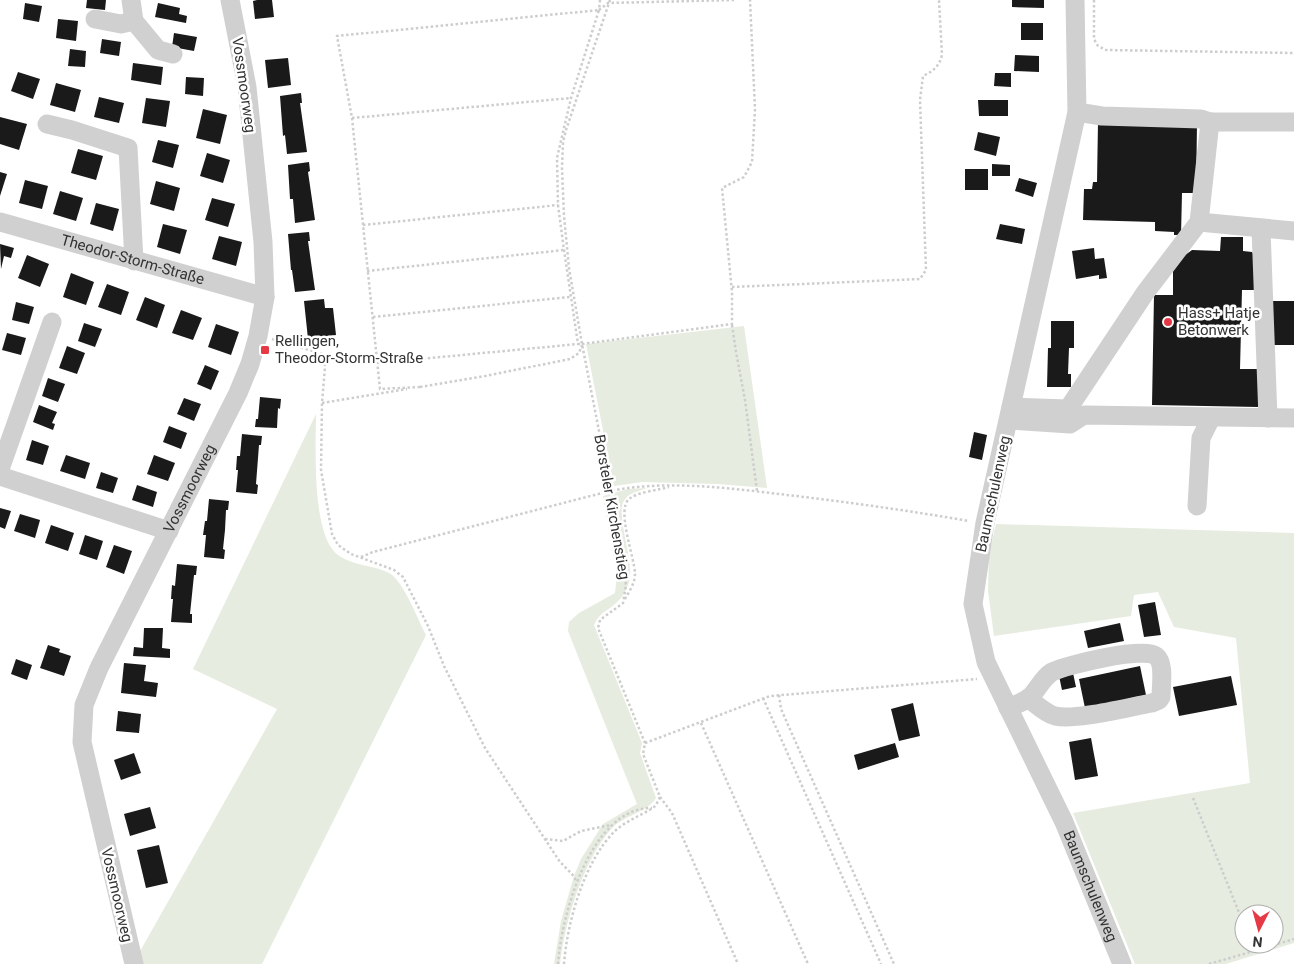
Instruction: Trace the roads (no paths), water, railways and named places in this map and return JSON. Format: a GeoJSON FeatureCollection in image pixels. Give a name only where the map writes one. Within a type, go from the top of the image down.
{"type":"FeatureCollection","features":[{"type":"Feature","properties":{"kind":"street"},"geometry":{"type":"LineString","coordinates":[[131,0],[134,20],[158,50],[173,54]]}},
{"type":"Feature","properties":{"kind":"street","name":"Vossmoorweg"},"geometry":{"type":"LineString","coordinates":[[133,960],[82,742],[84,705],[99,668],[238,393],[250,364],[258,336],[265,297],[263,242],[247,86],[230,0]]}},
{"type":"Feature","properties":{"kind":"street","name":"Baumschulenweg"},"geometry":{"type":"LineString","coordinates":[[1075,0],[1077,112],[985,524],[973,604],[986,662],[1064,822],[1122,964]]}},
{"type":"Feature","properties":{"kind":"street"},"geometry":{"type":"LineString","coordinates":[[95,19],[121,24],[134,20]]}},
{"type":"Feature","properties":{"kind":"street"},"geometry":{"type":"LineString","coordinates":[[1077,112],[1102,116],[1201,119],[1210,122],[1294,122]]}},
{"type":"Feature","properties":{"kind":"street"},"geometry":{"type":"LineString","coordinates":[[1010,413],[1068,409],[1145,292],[1199,222],[1210,122]]}},
{"type":"Feature","properties":{"kind":"street"},"geometry":{"type":"LineString","coordinates":[[47,124],[128,148],[134,260]]}},
{"type":"Feature","properties":{"kind":"street","name":"Theodor-Storm-Straße"},"geometry":{"type":"LineString","coordinates":[[0,222],[265,297]]}},
{"type":"Feature","properties":{"kind":"street"},"geometry":{"type":"LineString","coordinates":[[1199,222],[1294,231]]}},
{"type":"Feature","properties":{"kind":"street"},"geometry":{"type":"LineString","coordinates":[[1261,228],[1268,418]]}},
{"type":"Feature","properties":{"kind":"street"},"geometry":{"type":"LineString","coordinates":[[0,469],[52,322]]}},
{"type":"Feature","properties":{"kind":"street"},"geometry":{"type":"LineString","coordinates":[[1010,413],[1070,424],[1084,415],[1294,418]]}},
{"type":"Feature","properties":{"kind":"street"},"geometry":{"type":"LineString","coordinates":[[1197,506],[1201,438],[1211,418]]}},
{"type":"Feature","properties":{"kind":"street"},"geometry":{"type":"LineString","coordinates":[[0,476],[169,531]]}},
{"type":"Feature","properties":{"kind":"street"},"geometry":{"type":"LineString","coordinates":[[1008,708],[1028,698],[1049,674],[1080,663],[1132,653],[1151,653],[1159,659],[1161,666],[1162,696],[1159,700],[1152,703],[1080,716],[1062,716],[1049,713],[1028,698]]}},
{"type":"Feature","properties":{"kind":"place","name":"Hass+ Hatje Betonwerk"},"geometry":{"type":"Point","coordinates":[1168,322]}},
{"type":"Feature","properties":{"kind":"place","name":"Rellingen, Theodor-Storm-Straße"},"geometry":{"type":"Point","coordinates":[265,350]}}]}
